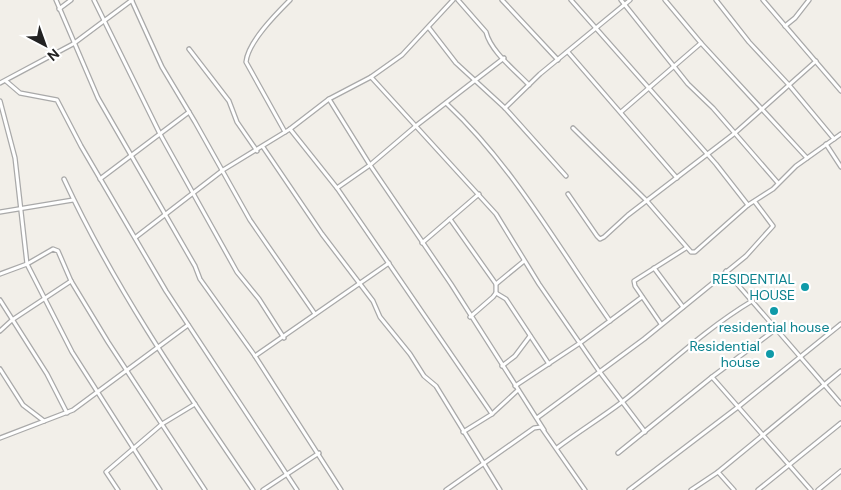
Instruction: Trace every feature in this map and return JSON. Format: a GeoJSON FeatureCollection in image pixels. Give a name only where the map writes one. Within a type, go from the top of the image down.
{"type":"FeatureCollection","features":[{"type":"Feature","properties":{"kind":"street"},"geometry":{"type":"LineString","coordinates":[[56,0],[73,44],[98,98],[166,214],[195,266],[200,279],[255,356],[297,425],[319,453],[341,490]]}},
{"type":"Feature","properties":{"kind":"street"},"geometry":{"type":"LineString","coordinates":[[59,9],[71,0]]}},
{"type":"Feature","properties":{"kind":"street"},"geometry":{"type":"LineString","coordinates":[[94,0],[160,134],[237,272],[259,299],[284,338]]}},
{"type":"Feature","properties":{"kind":"street"},"geometry":{"type":"LineString","coordinates":[[0,82],[6,81],[73,44],[132,0],[162,67],[268,249],[315,314]]}},
{"type":"Feature","properties":{"kind":"street"},"geometry":{"type":"LineString","coordinates":[[285,132],[246,62],[246,57],[260,34],[290,0]]}},
{"type":"Feature","properties":{"kind":"street"},"geometry":{"type":"LineString","coordinates":[[136,237],[223,170],[257,151],[329,99],[371,77],[402,54],[429,28],[453,0]]}},
{"type":"Feature","properties":{"kind":"street"},"geometry":{"type":"LineString","coordinates":[[458,0],[486,32],[488,38],[504,58],[529,85]]}},
{"type":"Feature","properties":{"kind":"street"},"geometry":{"type":"LineString","coordinates":[[502,0],[558,60]]}},
{"type":"Feature","properties":{"kind":"street"},"geometry":{"type":"LineString","coordinates":[[571,0],[707,154],[748,205]]}},
{"type":"Feature","properties":{"kind":"street"},"geometry":{"type":"LineString","coordinates":[[621,0],[674,66],[778,183]]}},
{"type":"Feature","properties":{"kind":"street"},"geometry":{"type":"LineString","coordinates":[[505,108],[529,85],[630,0]]}},
{"type":"Feature","properties":{"kind":"street"},"geometry":{"type":"LineString","coordinates":[[665,0],[701,43],[807,158]]}},
{"type":"Feature","properties":{"kind":"street"},"geometry":{"type":"LineString","coordinates":[[716,0],[749,42],[789,85],[834,139]]}},
{"type":"Feature","properties":{"kind":"street"},"geometry":{"type":"LineString","coordinates":[[762,0],[841,91]]}},
{"type":"Feature","properties":{"kind":"street"},"geometry":{"type":"LineString","coordinates":[[786,26],[809,0]]}},
{"type":"Feature","properties":{"kind":"street"},"geometry":{"type":"LineString","coordinates":[[429,28],[456,63],[477,80],[505,108],[566,176]]}},
{"type":"Feature","properties":{"kind":"street"},"geometry":{"type":"LineString","coordinates":[[621,112],[650,89],[701,43]]}},
{"type":"Feature","properties":{"kind":"street"},"geometry":{"type":"LineString","coordinates":[[189,49],[229,101],[237,122],[257,151]]}},
{"type":"Feature","properties":{"kind":"street"},"geometry":{"type":"LineString","coordinates":[[568,52],[677,178]]}},
{"type":"Feature","properties":{"kind":"street"},"geometry":{"type":"LineString","coordinates":[[337,188],[370,165],[417,125],[447,104],[504,58]]}},
{"type":"Feature","properties":{"kind":"street"},"geometry":{"type":"LineString","coordinates":[[568,194],[600,239],[735,133],[816,62]]}},
{"type":"Feature","properties":{"kind":"street"},"geometry":{"type":"LineString","coordinates":[[371,77],[392,102],[417,125],[496,214],[524,261],[599,371],[645,432]]}},
{"type":"Feature","properties":{"kind":"street"},"geometry":{"type":"LineString","coordinates":[[6,81],[20,93],[57,100],[100,179],[188,324],[297,490]]}},
{"type":"Feature","properties":{"kind":"street"},"geometry":{"type":"LineString","coordinates":[[329,99],[370,165],[585,490]]}},
{"type":"Feature","properties":{"kind":"street"},"geometry":{"type":"LineString","coordinates":[[0,101],[15,158],[27,264],[43,299],[97,392],[160,490]]}},
{"type":"Feature","properties":{"kind":"street"},"geometry":{"type":"LineString","coordinates":[[447,104],[494,154],[610,321]]}},
{"type":"Feature","properties":{"kind":"street"},"geometry":{"type":"LineString","coordinates":[[100,179],[189,112]]}},
{"type":"Feature","properties":{"kind":"street"},"geometry":{"type":"LineString","coordinates":[[573,128],[647,201],[686,248],[695,252],[748,205],[755,202],[807,158],[841,134]]}},
{"type":"Feature","properties":{"kind":"street"},"geometry":{"type":"LineString","coordinates":[[290,129],[337,188],[492,414]]}},
{"type":"Feature","properties":{"kind":"street"},"geometry":{"type":"LineString","coordinates":[[826,144],[841,167]]}},
{"type":"Feature","properties":{"kind":"street"},"geometry":{"type":"LineString","coordinates":[[263,147],[359,284],[373,301],[380,317],[410,354],[424,376],[436,386],[500,490]]}},
{"type":"Feature","properties":{"kind":"street"},"geometry":{"type":"LineString","coordinates":[[64,179],[130,303],[253,490]]}},
{"type":"Feature","properties":{"kind":"street"},"geometry":{"type":"LineString","coordinates":[[422,243],[479,194]]}},
{"type":"Feature","properties":{"kind":"street"},"geometry":{"type":"LineString","coordinates":[[0,212],[74,200]]}},
{"type":"Feature","properties":{"kind":"street"},"geometry":{"type":"LineString","coordinates":[[536,418],[661,324],[746,256],[774,226],[755,202]]}},
{"type":"Feature","properties":{"kind":"street"},"geometry":{"type":"LineString","coordinates":[[450,219],[496,284],[496,293],[470,317]]}},
{"type":"Feature","properties":{"kind":"street"},"geometry":{"type":"LineString","coordinates":[[661,324],[634,282],[686,248]]}},
{"type":"Feature","properties":{"kind":"street"},"geometry":{"type":"LineString","coordinates":[[0,274],[27,264],[55,250],[71,281],[108,342],[205,490]]}},
{"type":"Feature","properties":{"kind":"street"},"geometry":{"type":"LineString","coordinates":[[496,284],[524,261]]}},
{"type":"Feature","properties":{"kind":"street"},"geometry":{"type":"LineString","coordinates":[[255,356],[284,338],[315,314],[389,263]]}},
{"type":"Feature","properties":{"kind":"street"},"geometry":{"type":"LineString","coordinates":[[654,268],[683,307]]}},
{"type":"Feature","properties":{"kind":"street"},"geometry":{"type":"LineString","coordinates":[[726,271],[841,404]]}},
{"type":"Feature","properties":{"kind":"street"},"geometry":{"type":"LineString","coordinates":[[0,331],[12,320],[71,281]]}},
{"type":"Feature","properties":{"kind":"street"},"geometry":{"type":"LineString","coordinates":[[496,293],[506,299],[549,364]]}},
{"type":"Feature","properties":{"kind":"street"},"geometry":{"type":"LineString","coordinates":[[515,386],[580,343],[642,297]]}},
{"type":"Feature","properties":{"kind":"street"},"geometry":{"type":"LineString","coordinates":[[0,300],[46,374],[67,414]]}},
{"type":"Feature","properties":{"kind":"street"},"geometry":{"type":"LineString","coordinates":[[556,448],[622,402],[698,342],[721,320],[752,301]]}},
{"type":"Feature","properties":{"kind":"street"},"geometry":{"type":"LineString","coordinates":[[0,438],[67,414],[188,324]]}},
{"type":"Feature","properties":{"kind":"street"},"geometry":{"type":"LineString","coordinates":[[628,490],[801,358],[841,324]]}},
{"type":"Feature","properties":{"kind":"street"},"geometry":{"type":"LineString","coordinates":[[618,453],[712,377],[776,329]]}},
{"type":"Feature","properties":{"kind":"street"},"geometry":{"type":"LineString","coordinates":[[502,366],[515,356],[530,336]]}},
{"type":"Feature","properties":{"kind":"street"},"geometry":{"type":"LineString","coordinates":[[0,369],[23,405],[44,422]]}},
{"type":"Feature","properties":{"kind":"street"},"geometry":{"type":"LineString","coordinates":[[691,490],[718,472],[841,371]]}},
{"type":"Feature","properties":{"kind":"street"},"geometry":{"type":"LineString","coordinates":[[712,377],[811,490]]}},
{"type":"Feature","properties":{"kind":"street"},"geometry":{"type":"LineString","coordinates":[[463,432],[492,414],[518,390]]}},
{"type":"Feature","properties":{"kind":"street"},"geometry":{"type":"LineString","coordinates":[[118,490],[106,472],[162,424],[195,404]]}},
{"type":"Feature","properties":{"kind":"street"},"geometry":{"type":"LineString","coordinates":[[758,490],[841,423]]}},
{"type":"Feature","properties":{"kind":"street"},"geometry":{"type":"LineString","coordinates":[[446,490],[534,428],[541,427],[544,430]]}},
{"type":"Feature","properties":{"kind":"street"},"geometry":{"type":"LineString","coordinates":[[263,490],[319,453]]}},
{"type":"Feature","properties":{"kind":"street"},"geometry":{"type":"LineString","coordinates":[[818,490],[841,471]]}},
{"type":"Feature","properties":{"kind":"street"},"geometry":{"type":"LineString","coordinates":[[718,472],[734,490]]}},
{"type":"Feature","properties":{"kind":"place","name":"RESIDENTIAL HOUSE"},"geometry":{"type":"Point","coordinates":[805,287]}},
{"type":"Feature","properties":{"kind":"place","name":"residential house"},"geometry":{"type":"Point","coordinates":[774,311]}},
{"type":"Feature","properties":{"kind":"place","name":"Residential house"},"geometry":{"type":"Point","coordinates":[770,354]}}]}
